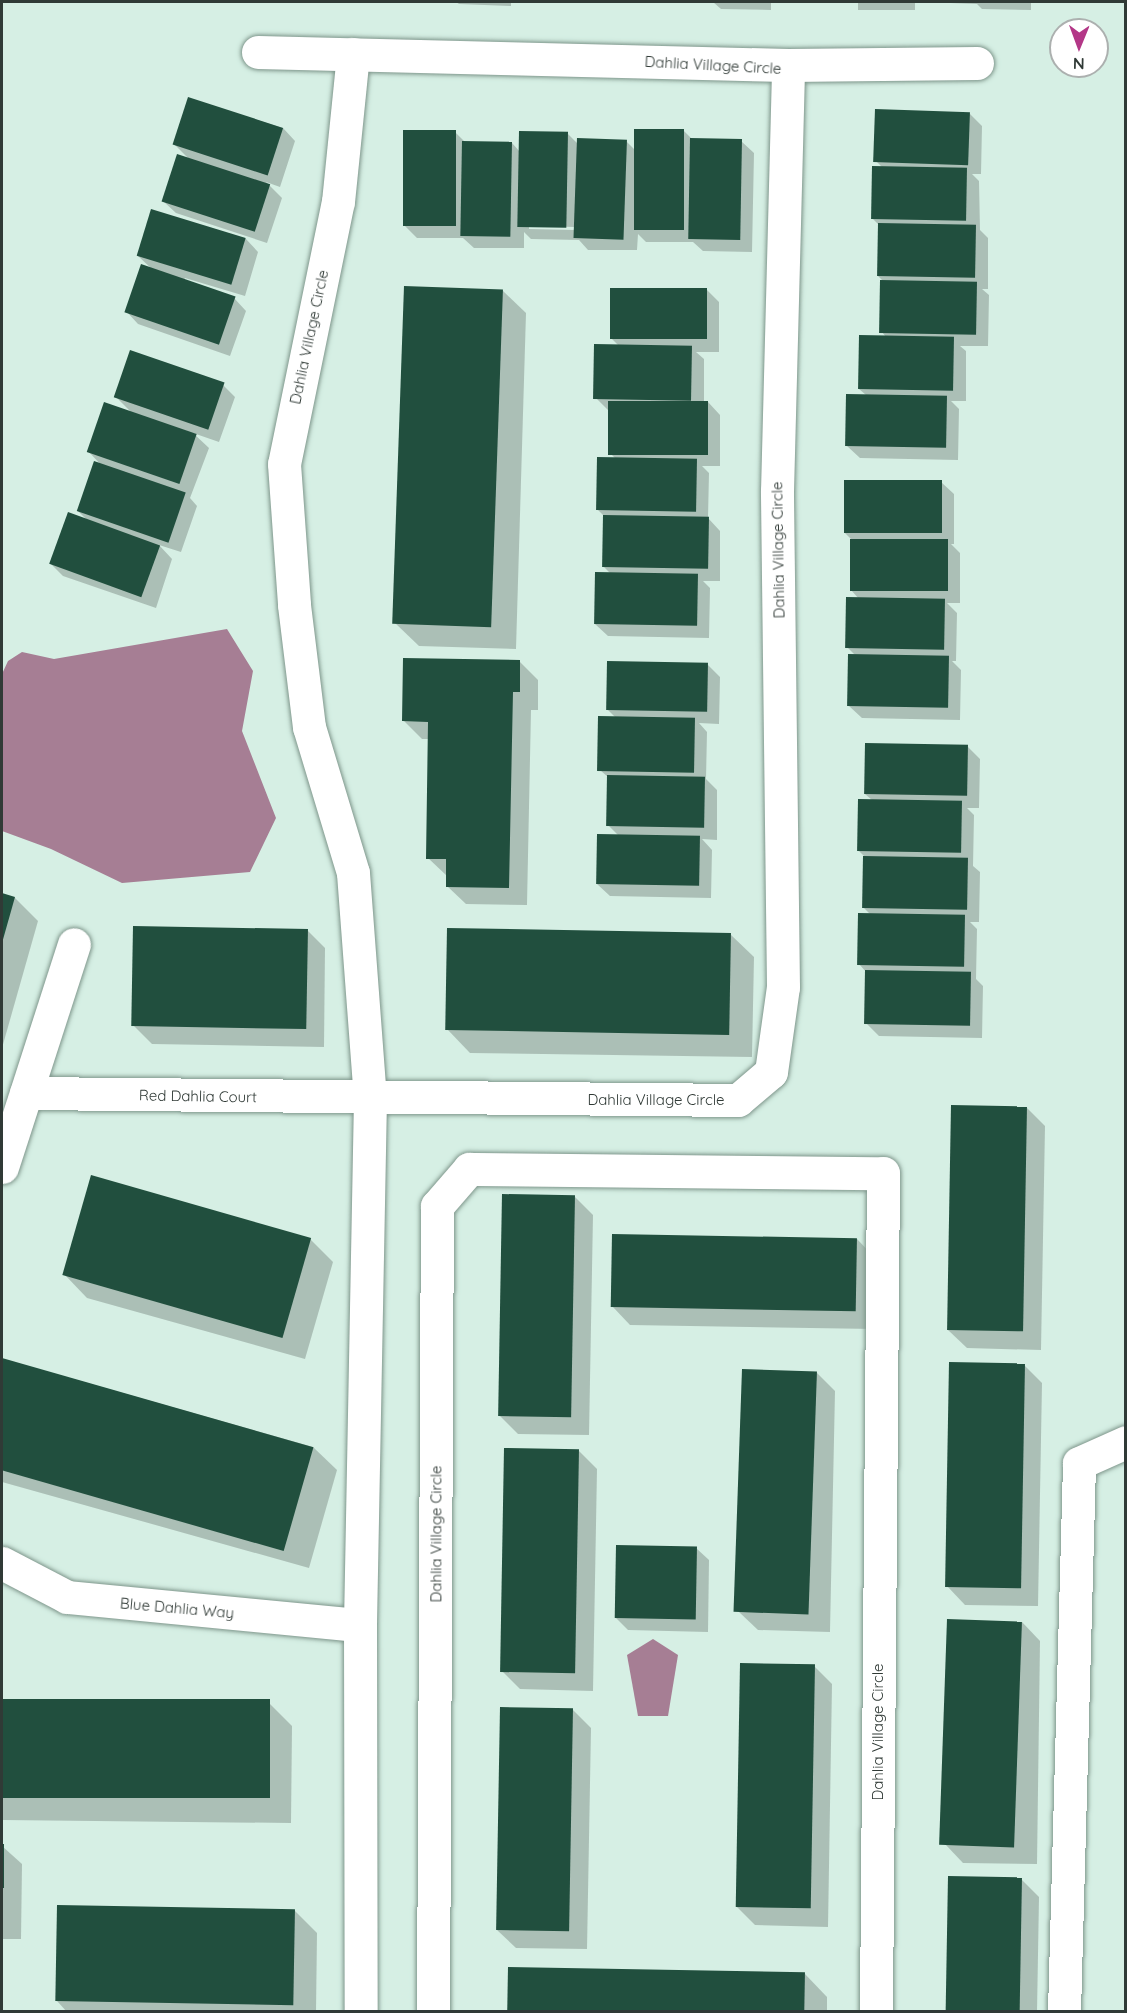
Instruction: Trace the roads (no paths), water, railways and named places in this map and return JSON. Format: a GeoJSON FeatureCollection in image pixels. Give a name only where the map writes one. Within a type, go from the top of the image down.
{"type":"FeatureCollection","features":[{"type":"Feature","properties":{"kind":"lane"},"geometry":{"type":"LineString","coordinates":[[258,52],[353,54]]}},
{"type":"Feature","properties":{"kind":"lane","name":"Dahlia Village Circle"},"geometry":{"type":"LineString","coordinates":[[361,2012],[360,1625],[370,1098],[352,873],[309,727],[294,605],[284,464],[338,201],[353,54],[788,65],[777,491],[783,987],[771,1072],[738,1100],[370,1098]]}},
{"type":"Feature","properties":{"kind":"lane"},"geometry":{"type":"LineString","coordinates":[[788,65],[977,63]]}},
{"type":"Feature","properties":{"kind":"lane"},"geometry":{"type":"LineString","coordinates":[[2,1167],[74,944]]}},
{"type":"Feature","properties":{"kind":"lane","name":"Red Dahlia Court"},"geometry":{"type":"LineString","coordinates":[[26,1094],[370,1098]]}},
{"type":"Feature","properties":{"kind":"lane","name":"Dahlia Village Circle"},"geometry":{"type":"LineString","coordinates":[[433,2012],[437,1206],[469,1168],[883,1173],[876,2012]]}},
{"type":"Feature","properties":{"kind":"lane"},"geometry":{"type":"LineString","coordinates":[[1064,2012],[1079,1463],[1125,1442]]}},
{"type":"Feature","properties":{"kind":"lane","name":"Blue Dahlia Way"},"geometry":{"type":"LineString","coordinates":[[2,1563],[67,1597],[360,1625]]}}]}
